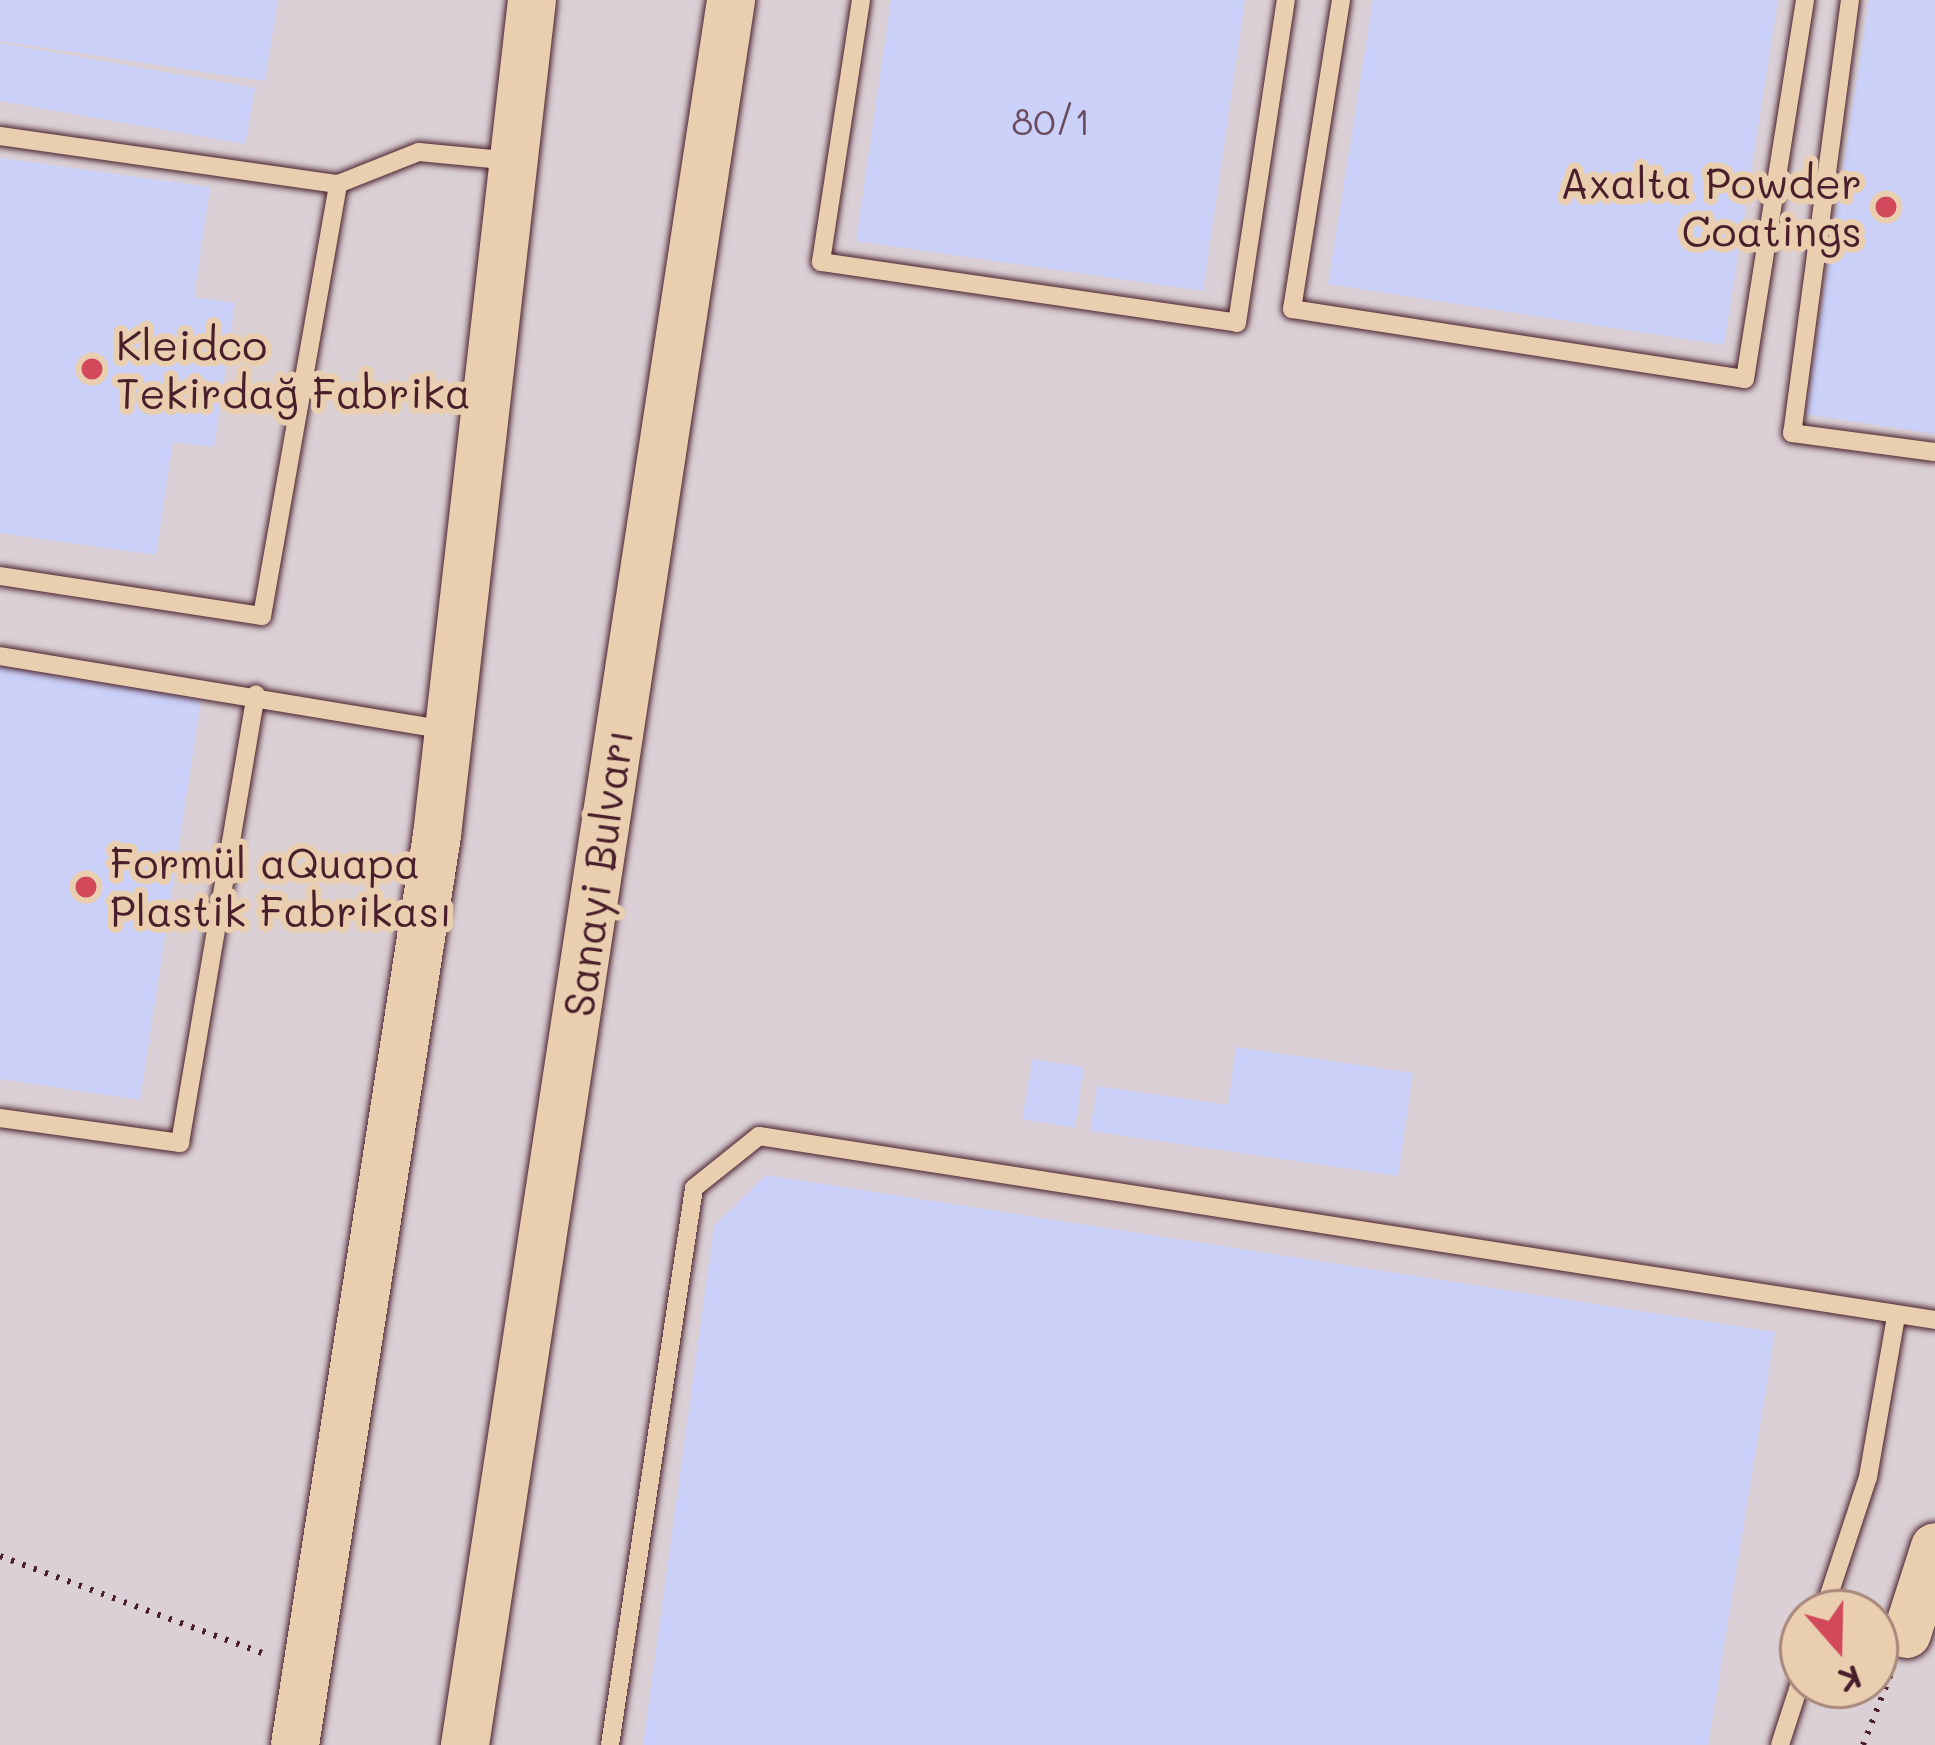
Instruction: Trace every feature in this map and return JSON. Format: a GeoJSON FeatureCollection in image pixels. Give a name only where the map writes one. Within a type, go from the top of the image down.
{"type":"FeatureCollection","features":[{"type":"Feature","properties":{"kind":"street"},"geometry":{"type":"LineString","coordinates":[[296,1745],[449,730],[532,0]]}},
{"type":"Feature","properties":{"kind":"street","name":"Sanayi Bulvarı"},"geometry":{"type":"LineString","coordinates":[[466,1745],[730,0]]}},
{"type":"Feature","properties":{"kind":"street"},"geometry":{"type":"LineString","coordinates":[[1907,1634],[1935,1546]]}},
{"type":"Feature","properties":{"kind":"lane"},"geometry":{"type":"LineString","coordinates":[[861,0],[821,262],[1237,323],[1286,0]]}},
{"type":"Feature","properties":{"kind":"lane"},"geometry":{"type":"LineString","coordinates":[[1341,0],[1292,310],[1745,379],[1805,0]]}},
{"type":"Feature","properties":{"kind":"lane"},"geometry":{"type":"LineString","coordinates":[[1850,0],[1792,433],[1935,452]]}},
{"type":"Feature","properties":{"kind":"lane"},"geometry":{"type":"LineString","coordinates":[[0,136],[338,184],[418,152],[513,161]]}},
{"type":"Feature","properties":{"kind":"lane"},"geometry":{"type":"LineString","coordinates":[[0,576],[262,616],[338,184]]}},
{"type":"Feature","properties":{"kind":"lane"},"geometry":{"type":"LineString","coordinates":[[0,656],[256,694],[449,730]]}},
{"type":"Feature","properties":{"kind":"lane"},"geometry":{"type":"LineString","coordinates":[[0,1118],[180,1143],[256,694]]}},
{"type":"Feature","properties":{"kind":"lane"},"geometry":{"type":"LineString","coordinates":[[610,1745],[694,1189],[759,1136],[1935,1320]]}},
{"type":"Feature","properties":{"kind":"lane"},"geometry":{"type":"LineString","coordinates":[[1831,1589],[1868,1477],[1896,1317]]}},
{"type":"Feature","properties":{"kind":"lane"},"geometry":{"type":"LineString","coordinates":[[1780,1745],[1792,1709]]}},
{"type":"Feature","properties":{"kind":"path"},"geometry":{"type":"LineString","coordinates":[[0,1556],[307,1670]]}},
{"type":"Feature","properties":{"kind":"path"},"geometry":{"type":"LineString","coordinates":[[1863,1745],[1907,1634]]}},
{"type":"Feature","properties":{"kind":"shaded area"},"geometry":{"type":"Polygon","coordinates":[[[0,0],[1935,0],[1935,1745],[0,1745],[0,0]]]}},
{"type":"Feature","properties":{"kind":"building"},"geometry":{"type":"Polygon","coordinates":[[[0,0],[278,0],[265,81],[0,41],[0,0]]]}},
{"type":"Feature","properties":{"kind":"building"},"geometry":{"type":"Polygon","coordinates":[[[891,0],[1245,0],[1203,291],[856,241],[891,0]]]}},
{"type":"Feature","properties":{"kind":"building"},"geometry":{"type":"Polygon","coordinates":[[[1373,0],[1778,0],[1724,345],[1328,284],[1373,0]]]}},
{"type":"Feature","properties":{"kind":"building","name":"Axalta Powder Coatings"},"geometry":{"type":"Polygon","coordinates":[[[1869,0],[1935,0],[1935,434],[1805,414],[1869,0]]]}},
{"type":"Feature","properties":{"kind":"building"},"geometry":{"type":"Polygon","coordinates":[[[0,43],[255,88],[245,144],[0,101],[0,43]]]}},
{"type":"Feature","properties":{"kind":"building","name":"Kleidco Tekirdağ Fabrika"},"geometry":{"type":"Polygon","coordinates":[[[0,158],[210,187],[194,297],[235,303],[214,447],[173,442],[156,555],[0,533],[0,158]]]}},
{"type":"Feature","properties":{"kind":"building","name":"Formül aQuapa Plastik Fabrikası"},"geometry":{"type":"Polygon","coordinates":[[[0,664],[202,694],[140,1100],[0,1079],[0,664]]]}},
{"type":"Feature","properties":{"kind":"building"},"geometry":{"type":"Polygon","coordinates":[[[1236,1047],[1413,1073],[1398,1176],[1090,1131],[1097,1086],[1228,1105],[1236,1047]]]}},
{"type":"Feature","properties":{"kind":"building"},"geometry":{"type":"Polygon","coordinates":[[[1032,1059],[1084,1067],[1075,1128],[1022,1119],[1032,1059]]]}},
{"type":"Feature","properties":{"kind":"building"},"geometry":{"type":"Polygon","coordinates":[[[766,1175],[1775,1332],[1708,1745],[643,1745],[714,1226],[766,1175]]]}},
{"type":"Feature","properties":{"kind":"place","name":"Axalta Powder Coatings"},"geometry":{"type":"Point","coordinates":[1886,207]}},
{"type":"Feature","properties":{"kind":"place","name":"Kleidco Tekirdağ Fabrika"},"geometry":{"type":"Point","coordinates":[92,369]}},
{"type":"Feature","properties":{"kind":"place","name":"Formül aQuapa Plastik Fabrikası"},"geometry":{"type":"Point","coordinates":[86,887]}}]}
